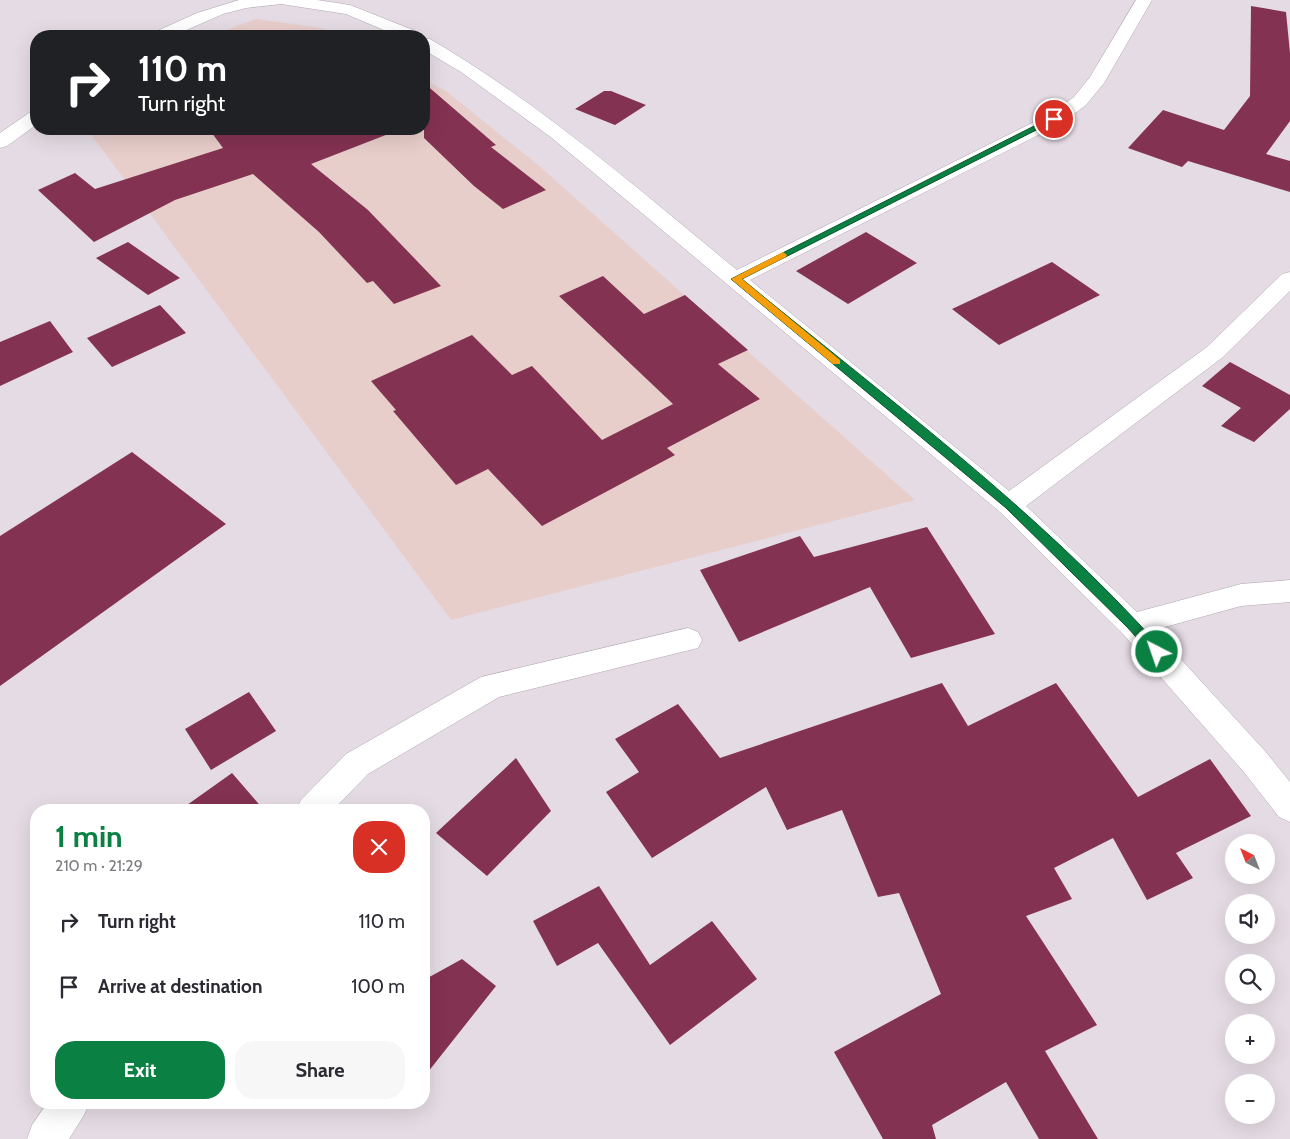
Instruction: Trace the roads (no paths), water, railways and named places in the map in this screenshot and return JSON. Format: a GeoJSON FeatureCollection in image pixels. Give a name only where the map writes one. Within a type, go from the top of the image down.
{"type":"FeatureCollection","features":[{"type":"Feature","properties":{"kind":"street"},"geometry":{"type":"LineString","coordinates":[[173,30],[201,16],[260,1],[277,0]]}},
{"type":"Feature","properties":{"kind":"street"},"geometry":{"type":"LineString","coordinates":[[285,0],[350,10],[398,30]]}},
{"type":"Feature","properties":{"kind":"street"},"geometry":{"type":"LineString","coordinates":[[736,279],[1054,119],[1080,101],[1098,80],[1144,0]]}},
{"type":"Feature","properties":{"kind":"street"},"geometry":{"type":"LineString","coordinates":[[430,46],[467,68],[559,134],[1009,505],[1132,624],[1254,761],[1290,807]]}},
{"type":"Feature","properties":{"kind":"street"},"geometry":{"type":"LineString","coordinates":[[0,142],[30,122]]}},
{"type":"Feature","properties":{"kind":"street"},"geometry":{"type":"LineString","coordinates":[[1009,505],[1215,352],[1290,279]]}},
{"type":"Feature","properties":{"kind":"street"},"geometry":{"type":"LineString","coordinates":[[1132,624],[1241,594],[1290,591]]}},
{"type":"Feature","properties":{"kind":"street"},"geometry":{"type":"LineString","coordinates":[[318,804],[357,764],[492,686],[688,640]]}},
{"type":"Feature","properties":{"kind":"street"},"geometry":{"type":"LineString","coordinates":[[46,1139],[65,1109]]}}]}
